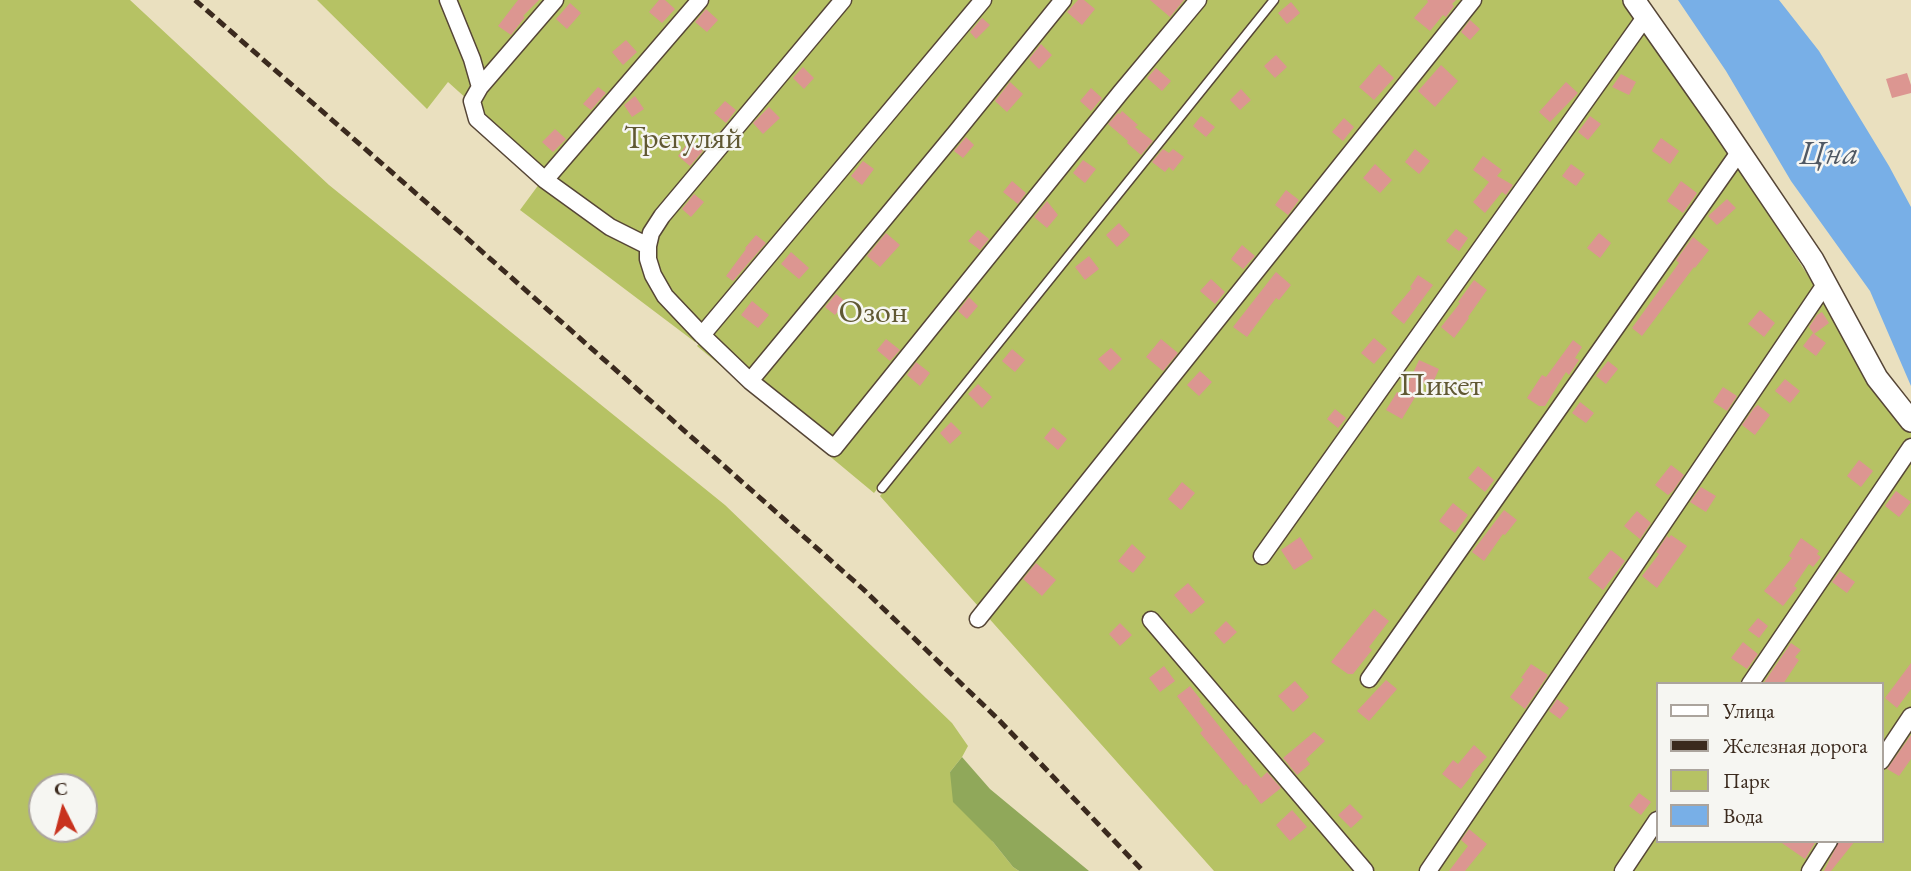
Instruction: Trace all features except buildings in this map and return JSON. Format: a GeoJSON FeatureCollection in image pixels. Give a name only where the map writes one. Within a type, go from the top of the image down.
{"type":"FeatureCollection","features":[{"type":"Feature","properties":{"kind":"street"},"geometry":{"type":"LineString","coordinates":[[448,0],[472,59],[480,87]]}},
{"type":"Feature","properties":{"kind":"street"},"geometry":{"type":"LineString","coordinates":[[555,0],[480,87],[472,101],[477,119],[545,180],[610,227],[648,246]]}},
{"type":"Feature","properties":{"kind":"street"},"geometry":{"type":"LineString","coordinates":[[545,180],[700,0]]}},
{"type":"Feature","properties":{"kind":"street"},"geometry":{"type":"LineString","coordinates":[[843,0],[662,216],[651,233],[648,246],[648,259],[653,275],[665,296],[750,381],[834,448],[1198,0]]}},
{"type":"Feature","properties":{"kind":"street"},"geometry":{"type":"LineString","coordinates":[[702,335],[983,0]]}},
{"type":"Feature","properties":{"kind":"street"},"geometry":{"type":"LineString","coordinates":[[750,381],[1063,0]]}},
{"type":"Feature","properties":{"kind":"street"},"geometry":{"type":"LineString","coordinates":[[978,619],[1473,0]]}},
{"type":"Feature","properties":{"kind":"street"},"geometry":{"type":"LineString","coordinates":[[1262,556],[1640,8],[1813,260],[1877,379],[1911,421]]}},
{"type":"Feature","properties":{"kind":"street"},"geometry":{"type":"LineString","coordinates":[[1369,679],[1740,151]]}},
{"type":"Feature","properties":{"kind":"street"},"geometry":{"type":"LineString","coordinates":[[1428,871],[1826,283]]}},
{"type":"Feature","properties":{"kind":"street"},"geometry":{"type":"LineString","coordinates":[[1751,682],[1911,447]]}},
{"type":"Feature","properties":{"kind":"street"},"geometry":{"type":"LineString","coordinates":[[1151,620],[1365,871]]}},
{"type":"Feature","properties":{"kind":"street"},"geometry":{"type":"LineString","coordinates":[[1883,758],[1911,716]]}},
{"type":"Feature","properties":{"kind":"street"},"geometry":{"type":"LineString","coordinates":[[1623,871],[1656,822]]}},
{"type":"Feature","properties":{"kind":"street"},"geometry":{"type":"LineString","coordinates":[[1810,871],[1828,843]]}},
{"type":"Feature","properties":{"kind":"lane"},"geometry":{"type":"LineString","coordinates":[[881,488],[1274,0]]}},
{"type":"Feature","properties":{"kind":"green space"},"geometry":{"type":"Polygon","coordinates":[[[0,0],[130,0],[329,185],[725,505],[952,723],[968,746],[950,772],[993,842],[1019,871],[0,871],[0,0]]]}},
{"type":"Feature","properties":{"kind":"green space","name":"Трегуляй"},"geometry":{"type":"Polygon","coordinates":[[[317,0],[979,0],[695,342],[520,210],[548,172],[448,82],[427,109],[317,0]]]}},
{"type":"Feature","properties":{"kind":"green space","name":"Озон"},"geometry":{"type":"Polygon","coordinates":[[[985,0],[1271,0],[874,493],[697,346],[985,0]]]}},
{"type":"Feature","properties":{"kind":"green space","name":"Пикет"},"geometry":{"type":"Polygon","coordinates":[[[1279,0],[1625,0],[1673,64],[1897,415],[1911,425],[1911,871],[1214,871],[880,496],[1279,0]]]}},
{"type":"Feature","properties":{"kind":"green space"},"geometry":{"type":"Polygon","coordinates":[[[962,757],[990,789],[1089,871],[1019,871],[1013,867],[993,842],[953,802],[950,772],[962,757]]]}},
{"type":"Feature","properties":{"kind":"water","name":"Цна"},"geometry":{"type":"Polygon","coordinates":[[[1678,0],[1779,0],[1819,51],[1889,166],[1911,207],[1911,386],[1870,291],[1791,181],[1726,71],[1678,0]]]}},
{"type":"Feature","properties":{"kind":"railway"},"geometry":{"type":"LineString","coordinates":[[195,0],[863,589],[999,720],[1143,871]]}}]}
